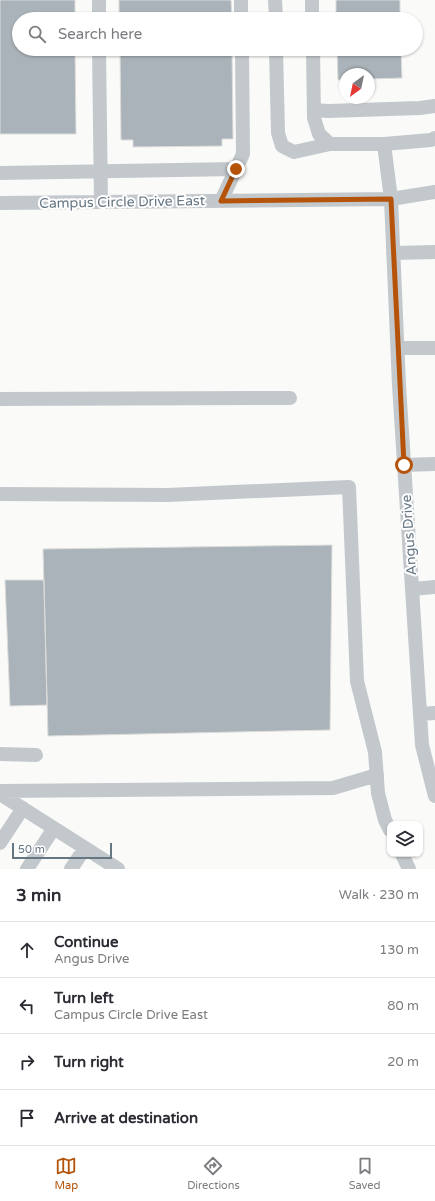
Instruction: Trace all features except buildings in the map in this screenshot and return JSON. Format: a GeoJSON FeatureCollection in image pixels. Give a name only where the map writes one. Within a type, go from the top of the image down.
{"type":"FeatureCollection","features":[{"type":"Feature","properties":{"kind":"street"},"geometry":{"type":"LineString","coordinates":[[99,0],[99,12]]}},
{"type":"Feature","properties":{"kind":"street"},"geometry":{"type":"LineString","coordinates":[[241,0],[241,12]]}},
{"type":"Feature","properties":{"kind":"street"},"geometry":{"type":"LineString","coordinates":[[276,0],[276,12]]}},
{"type":"Feature","properties":{"kind":"street"},"geometry":{"type":"LineString","coordinates":[[312,0],[312,12]]}},
{"type":"Feature","properties":{"kind":"street"},"geometry":{"type":"LineString","coordinates":[[99,56],[101,202]]}},
{"type":"Feature","properties":{"kind":"street"},"geometry":{"type":"LineString","coordinates":[[221,201],[243,154],[242,56]]}},
{"type":"Feature","properties":{"kind":"street"},"geometry":{"type":"LineString","coordinates":[[276,56],[278,133],[282,146],[294,152],[330,144],[384,144],[431,140],[435,138]]}},
{"type":"Feature","properties":{"kind":"street"},"geometry":{"type":"LineString","coordinates":[[313,56],[314,110],[319,134],[330,144]]}},
{"type":"Feature","properties":{"kind":"street"},"geometry":{"type":"LineString","coordinates":[[314,110],[344,111],[435,106]]}},
{"type":"Feature","properties":{"kind":"street","name":"Angus Drive"},"geometry":{"type":"LineString","coordinates":[[384,144],[391,199],[404,465],[422,745],[435,796]]}},
{"type":"Feature","properties":{"kind":"street"},"geometry":{"type":"LineString","coordinates":[[0,173],[236,169]]}},
{"type":"Feature","properties":{"kind":"street","name":"Campus Circle Drive East"},"geometry":{"type":"LineString","coordinates":[[0,203],[391,199],[435,192]]}},
{"type":"Feature","properties":{"kind":"street"},"geometry":{"type":"LineString","coordinates":[[394,253],[435,252]]}},
{"type":"Feature","properties":{"kind":"street"},"geometry":{"type":"LineString","coordinates":[[398,348],[435,348]]}},
{"type":"Feature","properties":{"kind":"street"},"geometry":{"type":"LineString","coordinates":[[0,399],[290,398]]}},
{"type":"Feature","properties":{"kind":"street"},"geometry":{"type":"LineString","coordinates":[[404,465],[435,464]]}},
{"type":"Feature","properties":{"kind":"street"},"geometry":{"type":"LineString","coordinates":[[0,494],[168,495],[349,487],[357,681],[375,752],[378,793],[387,823]]}},
{"type":"Feature","properties":{"kind":"street"},"geometry":{"type":"LineString","coordinates":[[412,589],[435,587]]}},
{"type":"Feature","properties":{"kind":"street"},"geometry":{"type":"LineString","coordinates":[[420,714],[435,713]]}},
{"type":"Feature","properties":{"kind":"street"},"geometry":{"type":"LineString","coordinates":[[0,754],[36,755]]}},
{"type":"Feature","properties":{"kind":"street"},"geometry":{"type":"LineString","coordinates":[[0,792],[333,788],[377,775]]}},
{"type":"Feature","properties":{"kind":"street"},"geometry":{"type":"LineString","coordinates":[[0,792],[117,869]]}},
{"type":"Feature","properties":{"kind":"street"},"geometry":{"type":"LineString","coordinates":[[0,843],[23,808]]}},
{"type":"Feature","properties":{"kind":"street"},"geometry":{"type":"LineString","coordinates":[[27,869],[54,828]]}},
{"type":"Feature","properties":{"kind":"street"},"geometry":{"type":"LineString","coordinates":[[71,869],[85,848]]}},
{"type":"Feature","properties":{"kind":"street"},"geometry":{"type":"LineString","coordinates":[[403,857],[409,869]]}},
{"type":"Feature","properties":{"kind":"route"},"geometry":{"type":"LineString","coordinates":[[236,169],[221,201],[391,199],[404,465]]}}]}
